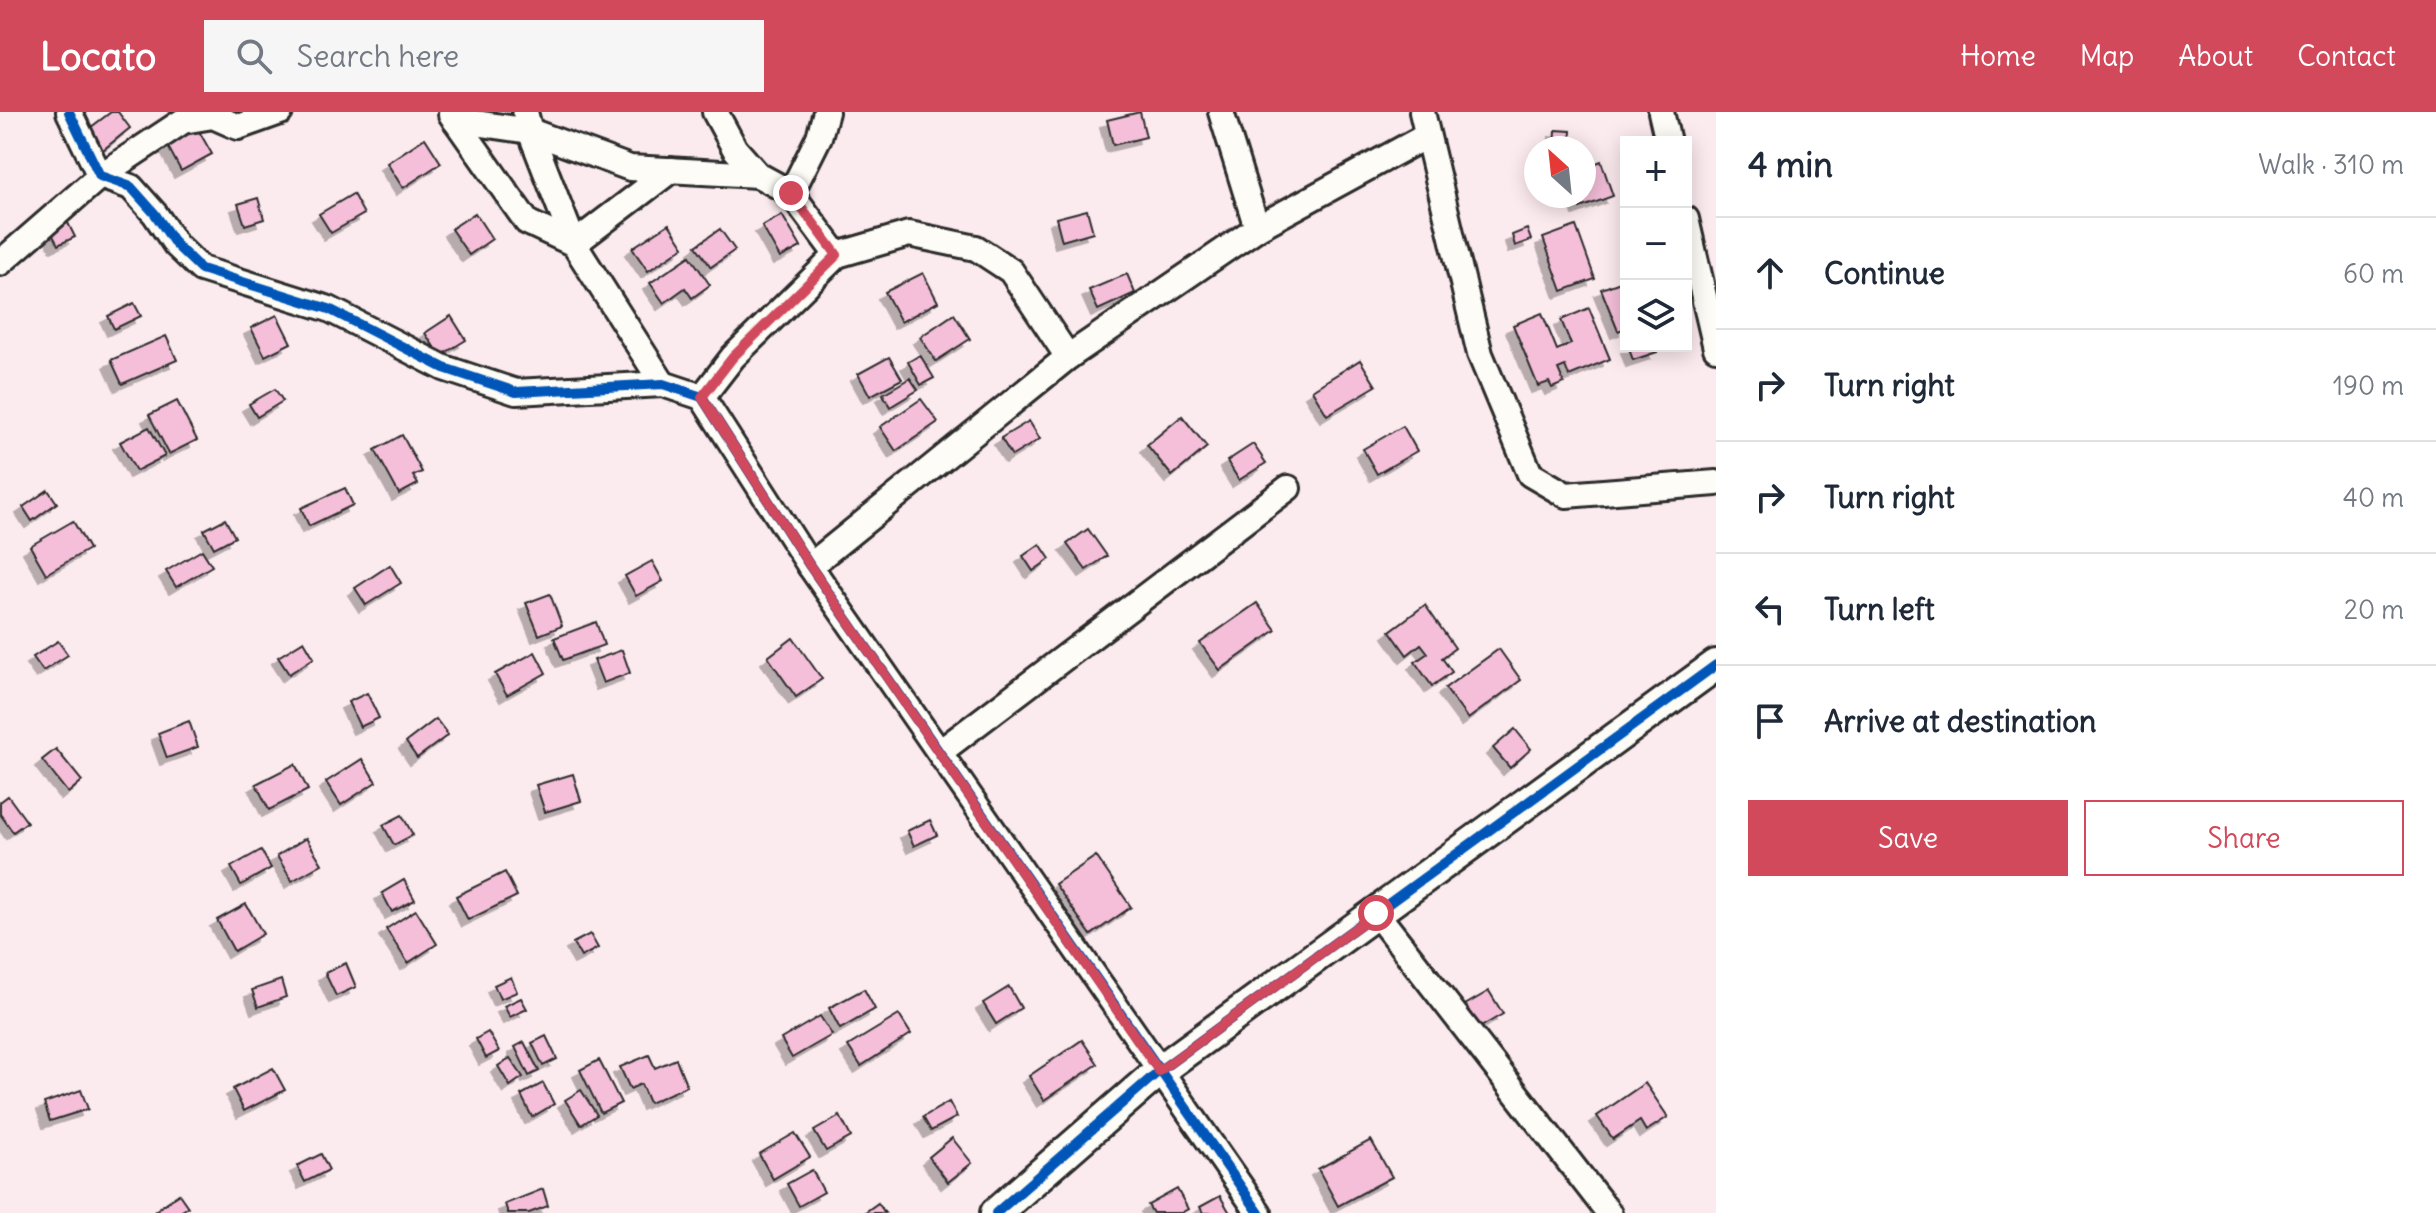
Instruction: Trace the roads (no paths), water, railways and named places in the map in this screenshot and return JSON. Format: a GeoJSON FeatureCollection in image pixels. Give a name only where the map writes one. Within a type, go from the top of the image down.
{"type":"FeatureCollection","features":[{"type":"Feature","properties":{"kind":"street"},"geometry":{"type":"LineString","coordinates":[[69,112],[100,176],[131,187],[155,214],[176,245],[201,269],[329,309],[444,368],[516,392],[663,384],[702,397],[810,566],[1259,1213]]}},
{"type":"Feature","properties":{"kind":"street"},"geometry":{"type":"LineString","coordinates":[[0,263],[100,176],[183,121],[213,116],[238,127],[280,112]]}},
{"type":"Feature","properties":{"kind":"street"},"geometry":{"type":"LineString","coordinates":[[715,112],[735,149],[758,175],[791,193],[837,255]]}},
{"type":"Feature","properties":{"kind":"street"},"geometry":{"type":"LineString","coordinates":[[791,193],[819,137],[826,112]]}},
{"type":"Feature","properties":{"kind":"street"},"geometry":{"type":"LineString","coordinates":[[1221,112],[1257,228]]}},
{"type":"Feature","properties":{"kind":"street"},"geometry":{"type":"LineString","coordinates":[[1661,112],[1667,136]]}},
{"type":"Feature","properties":{"kind":"street"},"geometry":{"type":"LineString","coordinates":[[452,116],[527,121],[630,168],[758,175]]}},
{"type":"Feature","properties":{"kind":"street"},"geometry":{"type":"LineString","coordinates":[[452,116],[527,222],[574,244]]}},
{"type":"Feature","properties":{"kind":"street"},"geometry":{"type":"LineString","coordinates":[[810,566],[1068,357],[1257,228],[1429,120],[1480,354],[1530,474],[1566,495],[1716,483]]}},
{"type":"Feature","properties":{"kind":"street"},"geometry":{"type":"LineString","coordinates":[[527,121],[574,244],[663,384]]}},
{"type":"Feature","properties":{"kind":"street"},"geometry":{"type":"LineString","coordinates":[[574,244],[671,170]]}},
{"type":"Feature","properties":{"kind":"street"},"geometry":{"type":"LineString","coordinates":[[702,397],[733,357],[837,255],[909,234],[976,248],[1011,271],[1068,357]]}},
{"type":"Feature","properties":{"kind":"street"},"geometry":{"type":"LineString","coordinates":[[1692,245],[1716,348]]}},
{"type":"Feature","properties":{"kind":"street"},"geometry":{"type":"LineString","coordinates":[[940,752],[1288,488]]}},
{"type":"Feature","properties":{"kind":"street"},"geometry":{"type":"LineString","coordinates":[[996,1213],[1159,1071],[1716,665]]}},
{"type":"Feature","properties":{"kind":"street"},"geometry":{"type":"LineString","coordinates":[[1376,913],[1609,1213]]}}]}
